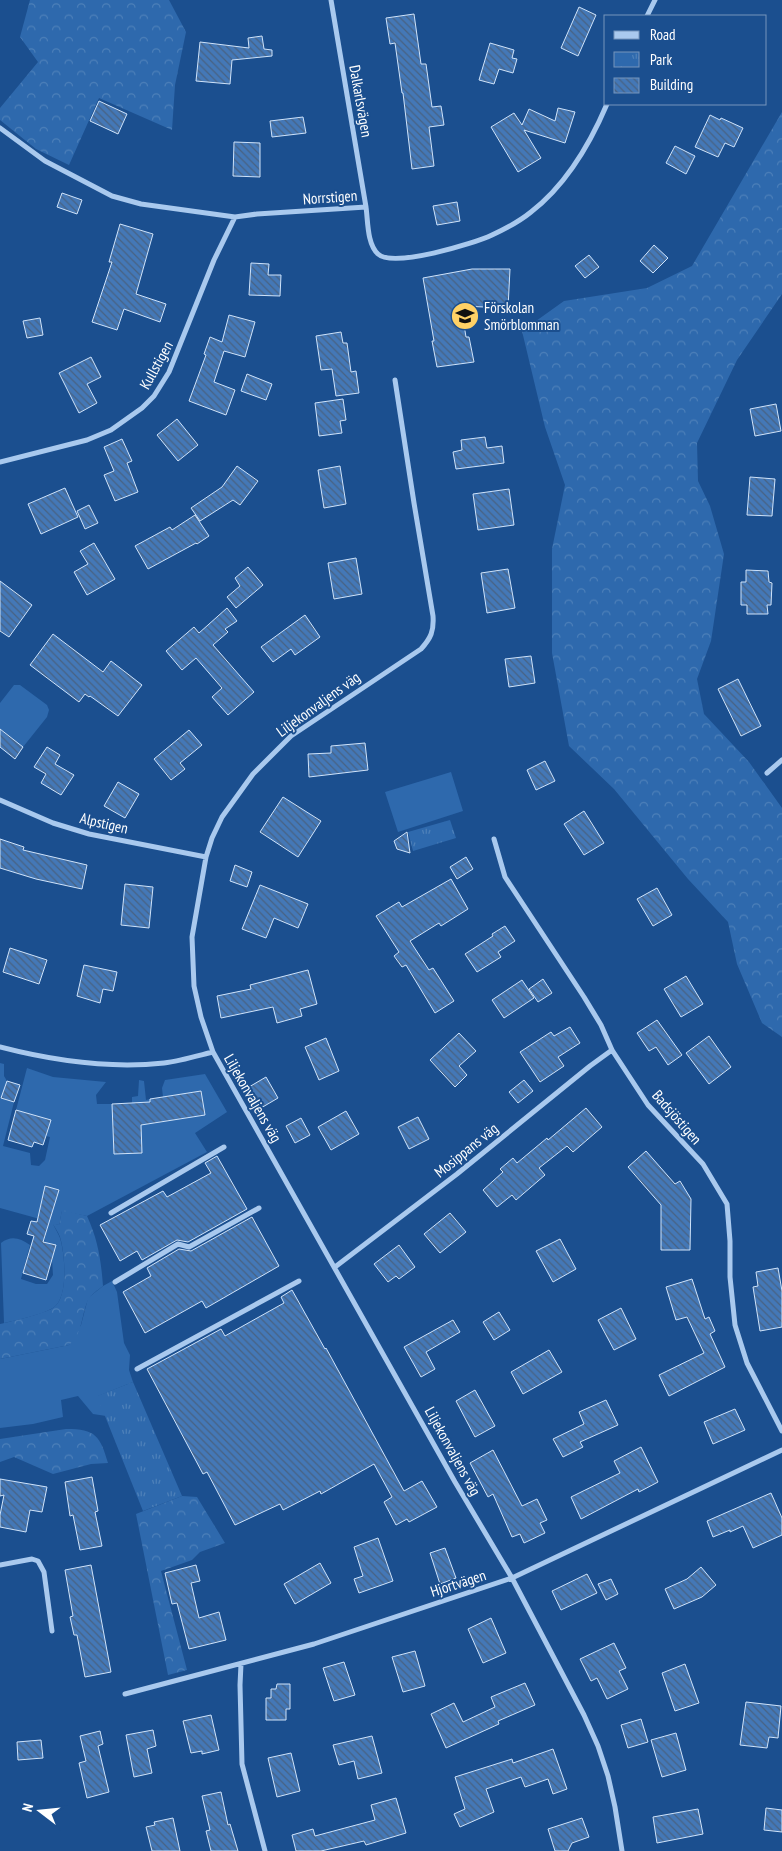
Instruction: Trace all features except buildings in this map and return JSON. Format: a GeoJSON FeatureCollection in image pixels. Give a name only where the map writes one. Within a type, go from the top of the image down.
{"type":"FeatureCollection","features":[{"type":"Feature","properties":{"kind":"street","name":"Dalkarlsvägen"},"geometry":{"type":"LineString","coordinates":[[331,0],[366,207]]}},
{"type":"Feature","properties":{"kind":"street"},"geometry":{"type":"LineString","coordinates":[[648,15],[655,0]]}},
{"type":"Feature","properties":{"kind":"street","name":"Norrstigen"},"geometry":{"type":"LineString","coordinates":[[0,128],[45,161],[112,196],[141,204],[235,217],[366,207],[374,249],[385,259],[394,260],[424,256],[474,242],[491,236],[531,212],[568,174],[583,152],[607,105]]}},
{"type":"Feature","properties":{"kind":"street","name":"Kullstigen"},"geometry":{"type":"LineString","coordinates":[[0,462],[88,440],[111,430],[142,408],[154,396],[169,372],[214,260],[235,217]]}},
{"type":"Feature","properties":{"kind":"street","name":"Liljekonvaljens väg"},"geometry":{"type":"LineString","coordinates":[[395,380],[434,629],[430,640],[421,649],[291,736],[253,774],[237,795],[219,824],[206,857],[192,937],[194,986],[201,1017],[213,1052],[455,1482],[512,1578],[580,1708],[598,1746],[615,1807],[622,1851]]}},
{"type":"Feature","properties":{"kind":"street"},"geometry":{"type":"LineString","coordinates":[[767,773],[782,760]]}},
{"type":"Feature","properties":{"kind":"street","name":"Alpstigen"},"geometry":{"type":"LineString","coordinates":[[0,800],[53,823],[80,831],[206,857]]}},
{"type":"Feature","properties":{"kind":"street","name":"Badsjöstigen"},"geometry":{"type":"LineString","coordinates":[[494,839],[505,877],[584,997],[601,1025],[612,1050],[648,1105],[703,1164],[727,1204],[730,1277],[735,1324],[747,1363],[782,1431]]}},
{"type":"Feature","properties":{"kind":"street"},"geometry":{"type":"LineString","coordinates":[[0,1046],[63,1061],[119,1065],[165,1063],[213,1052]]}},
{"type":"Feature","properties":{"kind":"street","name":"Mosippans väg"},"geometry":{"type":"LineString","coordinates":[[335,1267],[457,1174],[612,1050]]}},
{"type":"Feature","properties":{"kind":"street"},"geometry":{"type":"LineString","coordinates":[[111,1213],[224,1147]]}},
{"type":"Feature","properties":{"kind":"street"},"geometry":{"type":"LineString","coordinates":[[116,1282],[178,1244],[189,1246],[259,1208]]}},
{"type":"Feature","properties":{"kind":"street"},"geometry":{"type":"LineString","coordinates":[[137,1369],[299,1281]]}},
{"type":"Feature","properties":{"kind":"street","name":"Hjortvägen"},"geometry":{"type":"LineString","coordinates":[[125,1694],[314,1644],[512,1578],[782,1450]]}},
{"type":"Feature","properties":{"kind":"street"},"geometry":{"type":"LineString","coordinates":[[0,1565],[32,1559],[38,1561],[44,1572],[52,1631]]}},
{"type":"Feature","properties":{"kind":"street"},"geometry":{"type":"LineString","coordinates":[[241,1664],[242,1764],[265,1851]]}},
{"type":"Feature","properties":{"kind":"green space"},"geometry":{"type":"Polygon","coordinates":[[[30,0],[169,0],[186,32],[175,85],[172,130],[99,98],[69,165],[36,149],[0,120],[0,108],[38,62],[20,37],[30,0]]]}},
{"type":"Feature","properties":{"kind":"green space"},"geometry":{"type":"Polygon","coordinates":[[[782,112],[782,294],[737,360],[697,443],[698,481],[710,506],[724,554],[711,641],[697,679],[704,714],[749,762],[782,808],[782,1037],[762,1023],[737,964],[728,922],[688,879],[614,789],[569,746],[552,653],[552,549],[565,485],[545,427],[522,331],[564,301],[647,288],[692,266],[782,112]]]}},
{"type":"Feature","properties":{"kind":"green space"},"geometry":{"type":"Polygon","coordinates":[[[14,685],[20,685],[47,705],[49,710],[47,717],[23,747],[0,729],[0,703],[14,685]]]}},
{"type":"Feature","properties":{"kind":"green space"},"geometry":{"type":"Polygon","coordinates":[[[451,772],[463,811],[398,832],[385,792],[451,772]]]}},
{"type":"Feature","properties":{"kind":"green space"},"geometry":{"type":"Polygon","coordinates":[[[450,820],[456,838],[413,851],[408,832],[450,820]]]}},
{"type":"Feature","properties":{"kind":"green space"},"geometry":{"type":"Polygon","coordinates":[[[0,1063],[4,1064],[4,1076],[7,1081],[1,1098],[14,1102],[3,1146],[30,1153],[31,1165],[39,1166],[45,1160],[50,1137],[46,1136],[50,1120],[16,1110],[27,1068],[53,1077],[106,1082],[96,1095],[97,1104],[112,1104],[114,1153],[132,1103],[132,1097],[138,1096],[139,1080],[144,1081],[146,1100],[150,1099],[153,1123],[205,1115],[201,1091],[163,1097],[162,1088],[165,1080],[205,1074],[227,1112],[195,1133],[207,1152],[87,1216],[62,1211],[59,1225],[53,1224],[60,1238],[64,1265],[64,1286],[58,1303],[53,1308],[42,1313],[4,1323],[1,1243],[8,1239],[16,1238],[30,1245],[21,1279],[36,1284],[47,1284],[53,1275],[52,1260],[56,1246],[44,1242],[48,1226],[46,1225],[47,1221],[0,1208],[0,1063]]]}},
{"type":"Feature","properties":{"kind":"green space"},"geometry":{"type":"Polygon","coordinates":[[[62,1210],[87,1216],[98,1250],[103,1286],[89,1298],[77,1335],[69,1345],[0,1359],[0,1324],[53,1308],[62,1295],[64,1285],[63,1253],[60,1237],[52,1223],[59,1225],[62,1210]]]}},
{"type":"Feature","properties":{"kind":"green space"},"geometry":{"type":"Polygon","coordinates":[[[112,1281],[117,1292],[124,1343],[130,1355],[129,1370],[133,1382],[98,1396],[106,1416],[93,1414],[78,1396],[61,1400],[63,1417],[33,1424],[0,1428],[0,1359],[69,1345],[81,1325],[88,1298],[112,1281]]]}},
{"type":"Feature","properties":{"kind":"green space"},"geometry":{"type":"Polygon","coordinates":[[[133,1382],[182,1496],[143,1511],[97,1396],[133,1382]]]}},
{"type":"Feature","properties":{"kind":"green space"},"geometry":{"type":"Polygon","coordinates":[[[76,1429],[95,1436],[102,1446],[108,1463],[91,1464],[53,1474],[14,1457],[0,1462],[0,1439],[76,1429]]]}},
{"type":"Feature","properties":{"kind":"green space"},"geometry":{"type":"Polygon","coordinates":[[[182,1496],[197,1497],[225,1543],[200,1552],[192,1560],[161,1571],[187,1670],[168,1675],[136,1514],[182,1496]]]}},
{"type":"Feature","properties":{"kind":"place","name":"Förskolan Smörblomman"},"geometry":{"type":"Point","coordinates":[465,316]}}]}
